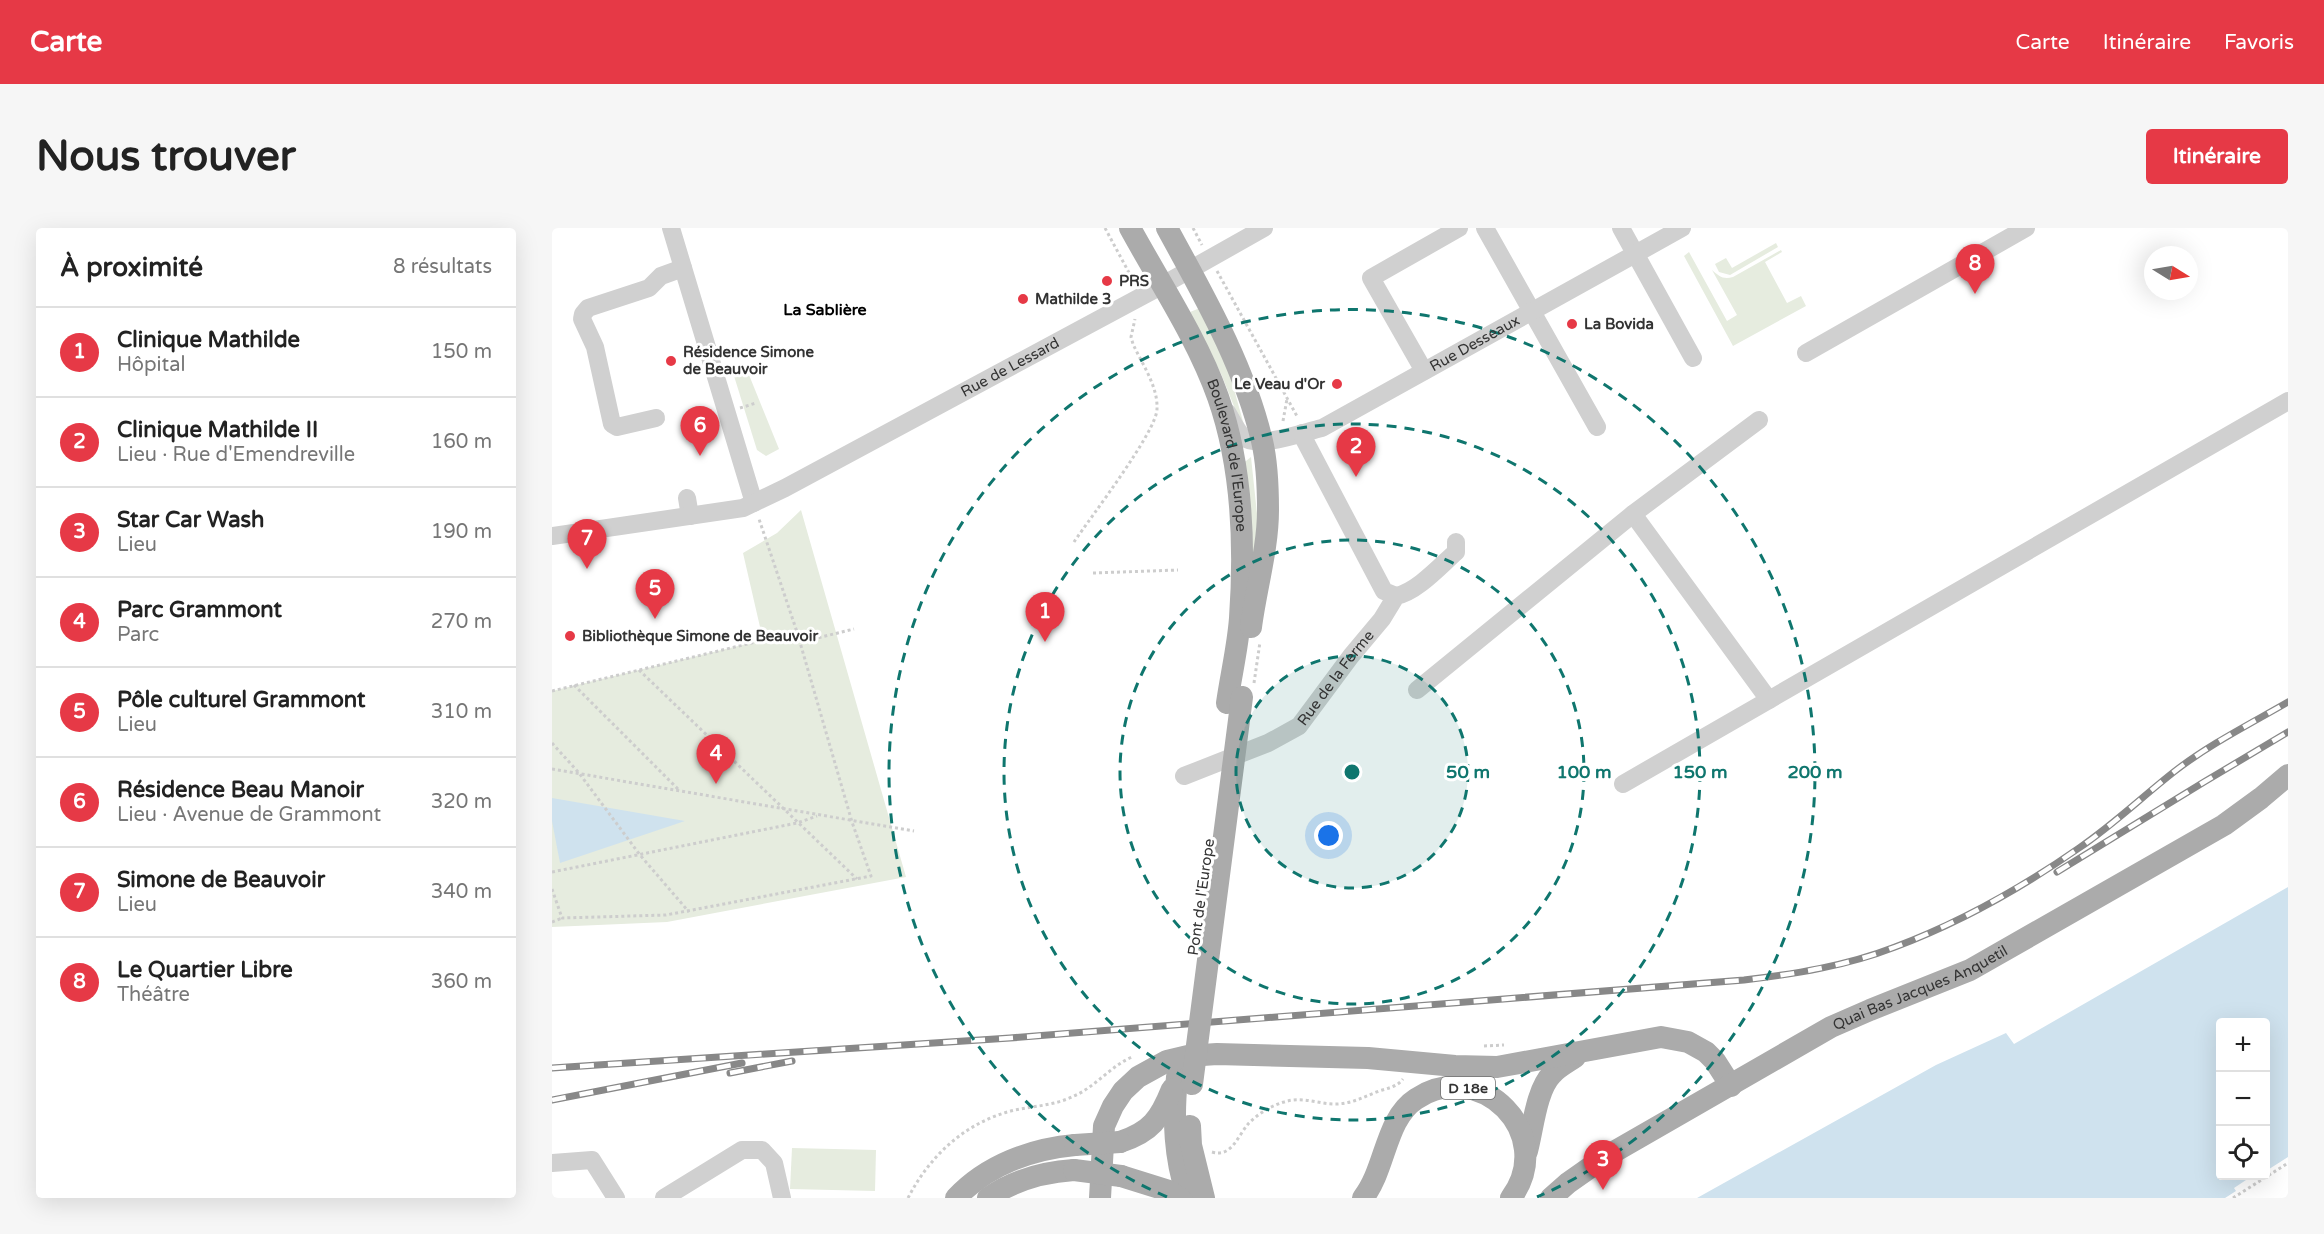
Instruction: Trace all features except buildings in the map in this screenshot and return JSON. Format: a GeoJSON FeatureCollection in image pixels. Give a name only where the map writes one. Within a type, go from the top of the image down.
{"type":"FeatureCollection","features":[{"type":"Feature","properties":{"kind":"main road","name":"Boulevard de l'Europe"},"geometry":{"type":"LineString","coordinates":[[1130,228],[1199,354],[1218,398],[1235,467],[1240,518],[1240,618],[1235,700]]}},
{"type":"Feature","properties":{"kind":"main road","name":"Boulevard de l'Europe"},"geometry":{"type":"LineString","coordinates":[[1167,228],[1225,340],[1251,404],[1262,442],[1268,510],[1264,552],[1235,700]]}},
{"type":"Feature","properties":{"kind":"main road","name":"Pont de l'Europe"},"geometry":{"type":"LineString","coordinates":[[1179,1086],[1235,700]]}},
{"type":"Feature","properties":{"kind":"main road","name":"Quai Bas Jacques Anquetil"},"geometry":{"type":"LineString","coordinates":[[1551,1198],[1605,1157],[1831,1027],[1970,970],[2224,825],[2288,775]]}},
{"type":"Feature","properties":{"kind":"main road"},"geometry":{"type":"LineString","coordinates":[[1100,1198],[1104,1126],[1113,1106],[1123,1091],[1138,1077],[1167,1061],[1188,1056],[1240,1054],[1368,1058],[1455,1066],[1497,1067],[1660,1037],[1688,1042],[1706,1052],[1715,1061],[1731,1086]]}},
{"type":"Feature","properties":{"kind":"main road"},"geometry":{"type":"LineString","coordinates":[[1511,1198],[1523,1179],[1526,1155],[1540,1094],[1545,1083],[1552,1073],[1581,1053]]}},
{"type":"Feature","properties":{"kind":"main road"},"geometry":{"type":"LineString","coordinates":[[956,1198],[966,1187],[984,1174],[1038,1150],[1075,1144],[1120,1142],[1137,1136],[1154,1123],[1179,1086]]}},
{"type":"Feature","properties":{"kind":"main road"},"geometry":{"type":"LineString","coordinates":[[1179,1086],[1175,1129],[1177,1154],[1188,1198]]}},
{"type":"Feature","properties":{"kind":"main road"},"geometry":{"type":"LineString","coordinates":[[1179,1086],[1190,1116],[1191,1145],[1204,1198]]}},
{"type":"Feature","properties":{"kind":"main road","name":"D 18e"},"geometry":{"type":"LineString","coordinates":[[1363,1198],[1379,1172],[1398,1118],[1415,1099],[1435,1090],[1465,1087],[1493,1098],[1504,1106],[1520,1127],[1524,1137],[1526,1155]]}},
{"type":"Feature","properties":{"kind":"main road"},"geometry":{"type":"LineString","coordinates":[[988,1198],[1016,1182],[1047,1173],[1074,1170],[1121,1176],[1169,1191],[1180,1198]]}},
{"type":"Feature","properties":{"kind":"street"},"geometry":{"type":"LineString","coordinates":[[671,228],[754,503]]}},
{"type":"Feature","properties":{"kind":"street","name":"Rue de Lessard"},"geometry":{"type":"LineString","coordinates":[[552,536],[743,508],[1161,286],[1264,228]]}},
{"type":"Feature","properties":{"kind":"street"},"geometry":{"type":"LineString","coordinates":[[1424,371],[1371,278],[1459,228]]}},
{"type":"Feature","properties":{"kind":"street"},"geometry":{"type":"LineString","coordinates":[[1485,228],[1597,427]]}},
{"type":"Feature","properties":{"kind":"street"},"geometry":{"type":"LineString","coordinates":[[1621,228],[1693,358]]}},
{"type":"Feature","properties":{"kind":"street","name":"Rue Desseaux"},"geometry":{"type":"LineString","coordinates":[[1262,442],[1322,428],[1682,228]]}},
{"type":"Feature","properties":{"kind":"street"},"geometry":{"type":"LineString","coordinates":[[1806,352],[2026,228]]}},
{"type":"Feature","properties":{"kind":"street"},"geometry":{"type":"LineString","coordinates":[[656,418],[617,427],[612,424],[595,347],[582,319],[588,308],[649,288],[661,276],[683,268]]}},
{"type":"Feature","properties":{"kind":"street"},"geometry":{"type":"LineString","coordinates":[[1218,398],[1242,436],[1250,442],[1262,442]]}},
{"type":"Feature","properties":{"kind":"street"},"geometry":{"type":"LineString","coordinates":[[1623,784],[2288,401]]}},
{"type":"Feature","properties":{"kind":"street"},"geometry":{"type":"LineString","coordinates":[[1417,690],[1633,514],[1759,420]]}},
{"type":"Feature","properties":{"kind":"street"},"geometry":{"type":"LineString","coordinates":[[1302,433],[1384,591],[1396,596]]}},
{"type":"Feature","properties":{"kind":"street"},"geometry":{"type":"LineString","coordinates":[[687,498],[690,516]]}},
{"type":"Feature","properties":{"kind":"street"},"geometry":{"type":"LineString","coordinates":[[1633,514],[1769,700]]}},
{"type":"Feature","properties":{"kind":"street","name":"Rue de la Ferme"},"geometry":{"type":"LineString","coordinates":[[1184,776],[1268,743],[1299,726],[1351,656],[1382,619],[1396,596],[1407,593],[1456,552],[1456,542]]}},
{"type":"Feature","properties":{"kind":"street"},"geometry":{"type":"LineString","coordinates":[[664,1198],[742,1150],[762,1150],[774,1162],[782,1198]]}},
{"type":"Feature","properties":{"kind":"street"},"geometry":{"type":"LineString","coordinates":[[552,1163],[592,1160],[616,1198]]}},
{"type":"Feature","properties":{"kind":"path"},"geometry":{"type":"LineString","coordinates":[[1105,228],[1138,288]]}},
{"type":"Feature","properties":{"kind":"path"},"geometry":{"type":"LineString","coordinates":[[1225,286],[1300,423],[1302,433]]}},
{"type":"Feature","properties":{"kind":"path"},"geometry":{"type":"LineString","coordinates":[[1074,542],[1146,438],[1156,415],[1157,407],[1152,384],[1132,344],[1133,323],[1137,317]]}},
{"type":"Feature","properties":{"kind":"path"},"geometry":{"type":"LineString","coordinates":[[1283,429],[1287,399]]}},
{"type":"Feature","properties":{"kind":"path"},"geometry":{"type":"LineString","coordinates":[[552,922],[562,918],[666,915],[689,912],[871,876],[852,822],[801,642],[754,503]]}},
{"type":"Feature","properties":{"kind":"path"},"geometry":{"type":"LineString","coordinates":[[1093,573],[1178,570]]}},
{"type":"Feature","properties":{"kind":"path"},"geometry":{"type":"LineString","coordinates":[[801,642],[854,629]]}},
{"type":"Feature","properties":{"kind":"path"},"geometry":{"type":"LineString","coordinates":[[552,691],[797,632]]}},
{"type":"Feature","properties":{"kind":"path"},"geometry":{"type":"LineString","coordinates":[[639,670],[857,879]]}},
{"type":"Feature","properties":{"kind":"path"},"geometry":{"type":"LineString","coordinates":[[574,685],[680,791]]}},
{"type":"Feature","properties":{"kind":"path"},"geometry":{"type":"LineString","coordinates":[[552,743],[579,773],[640,855],[689,912]]}},
{"type":"Feature","properties":{"kind":"path"},"geometry":{"type":"LineString","coordinates":[[552,769],[914,831]]}},
{"type":"Feature","properties":{"kind":"path"},"geometry":{"type":"LineString","coordinates":[[552,872],[798,823],[819,816]]}},
{"type":"Feature","properties":{"kind":"path"},"geometry":{"type":"LineString","coordinates":[[552,889],[562,918]]}},
{"type":"Feature","properties":{"kind":"path"},"geometry":{"type":"LineString","coordinates":[[1207,1147],[1218,1154],[1227,1151],[1259,1114],[1284,1102],[1301,1100],[1336,1104],[1353,1102],[1397,1085],[1405,1077]]}},
{"type":"Feature","properties":{"kind":"path"},"geometry":{"type":"LineString","coordinates":[[2233,1198],[2288,1163]]}},
{"type":"Feature","properties":{"kind":"shaded area"},"geometry":{"type":"Polygon","coordinates":[[[1776,243],[1778,247],[1730,275],[1719,272],[1715,264],[1726,258],[1732,268],[1776,243]]]}},
{"type":"Feature","properties":{"kind":"shaded area"},"geometry":{"type":"Polygon","coordinates":[[[1781,250],[1782,252],[1765,262],[1787,303],[1801,296],[1806,306],[1733,346],[1684,256],[1689,252],[1727,321],[1737,315],[1712,270],[1721,277],[1733,277],[1781,250]]]}},
{"type":"Feature","properties":{"kind":"shaded area"},"geometry":{"type":"Polygon","coordinates":[[[1200,308],[1230,375],[1244,425],[1241,424],[1222,376],[1190,312],[1200,308]]]}},
{"type":"Feature","properties":{"kind":"shaded area"},"geometry":{"type":"Polygon","coordinates":[[[745,365],[779,449],[766,456],[757,450],[734,376],[745,365]]]}},
{"type":"Feature","properties":{"kind":"shaded area"},"geometry":{"type":"Polygon","coordinates":[[[1251,457],[1258,523],[1252,588],[1240,463],[1251,457]]]}},
{"type":"Feature","properties":{"kind":"shaded area"},"geometry":{"type":"Polygon","coordinates":[[[801,510],[906,877],[667,922],[552,927],[552,691],[763,640],[743,553],[777,533],[801,510]]]}},
{"type":"Feature","properties":{"kind":"shaded area"},"geometry":{"type":"Polygon","coordinates":[[[792,1148],[876,1150],[875,1191],[790,1189],[792,1148]]]}},
{"type":"Feature","properties":{"kind":"water"},"geometry":{"type":"Polygon","coordinates":[[[552,798],[685,821],[560,863],[552,821],[552,798]]]}},
{"type":"Feature","properties":{"kind":"water"},"geometry":{"type":"Polygon","coordinates":[[[2288,887],[2288,1157],[2270,1168],[2270,1018],[2216,1018],[2216,1180],[2246,1180],[2234,1188],[2236,1191],[2225,1198],[1697,1198],[1936,1065],[2006,1033],[2014,1044],[2288,887]]]}},
{"type":"Feature","properties":{"kind":"railway"},"geometry":{"type":"LineString","coordinates":[[552,1068],[1010,1038],[1744,980],[1820,968],[1877,954],[1943,927],[2013,890],[2092,839],[2188,761],[2288,702]]}},
{"type":"Feature","properties":{"kind":"railway"},"geometry":{"type":"LineString","coordinates":[[2057,872],[2288,732]]}},
{"type":"Feature","properties":{"kind":"railway"},"geometry":{"type":"LineString","coordinates":[[730,1073],[792,1061]]}},
{"type":"Feature","properties":{"kind":"railway"},"geometry":{"type":"LineString","coordinates":[[552,1100],[742,1063]]}},
{"type":"Feature","properties":{"kind":"place","name":"PRS"},"geometry":{"type":"Point","coordinates":[1107,281]}},
{"type":"Feature","properties":{"kind":"place","name":"Le Quartier Libre"},"geometry":{"type":"Point","coordinates":[1975,294]}},
{"type":"Feature","properties":{"kind":"place","name":"Mathilde 3"},"geometry":{"type":"Point","coordinates":[1023,299]}},
{"type":"Feature","properties":{"kind":"place","name":"La Bovida"},"geometry":{"type":"Point","coordinates":[1572,324]}},
{"type":"Feature","properties":{"kind":"place","name":"Résidence Simone de Beauvoir"},"geometry":{"type":"Point","coordinates":[671,361]}},
{"type":"Feature","properties":{"kind":"place","name":"Le Veau d'Or"},"geometry":{"type":"Point","coordinates":[1337,384]}},
{"type":"Feature","properties":{"kind":"place","name":"Résidence Beau Manoir"},"geometry":{"type":"Point","coordinates":[700,456]}},
{"type":"Feature","properties":{"kind":"place","name":"Clinique Mathilde II"},"geometry":{"type":"Point","coordinates":[1356,477]}},
{"type":"Feature","properties":{"kind":"place","name":"Simone de Beauvoir"},"geometry":{"type":"Point","coordinates":[587,569]}},
{"type":"Feature","properties":{"kind":"place","name":"Pôle culturel Grammont"},"geometry":{"type":"Point","coordinates":[655,619]}},
{"type":"Feature","properties":{"kind":"place","name":"Bibliothèque Simone de Beauvoir"},"geometry":{"type":"Point","coordinates":[570,636]}},
{"type":"Feature","properties":{"kind":"place","name":"Clinique Mathilde"},"geometry":{"type":"Point","coordinates":[1045,642]}},
{"type":"Feature","properties":{"kind":"place","name":"Parc Grammont"},"geometry":{"type":"Point","coordinates":[716,784]}},
{"type":"Feature","properties":{"kind":"place","name":"Star Car Wash"},"geometry":{"type":"Point","coordinates":[1603,1190]}},
{"type":"Feature","properties":{"kind":"district","name":"La Sablière"},"geometry":{"type":"Point","coordinates":[825,310]}}]}
